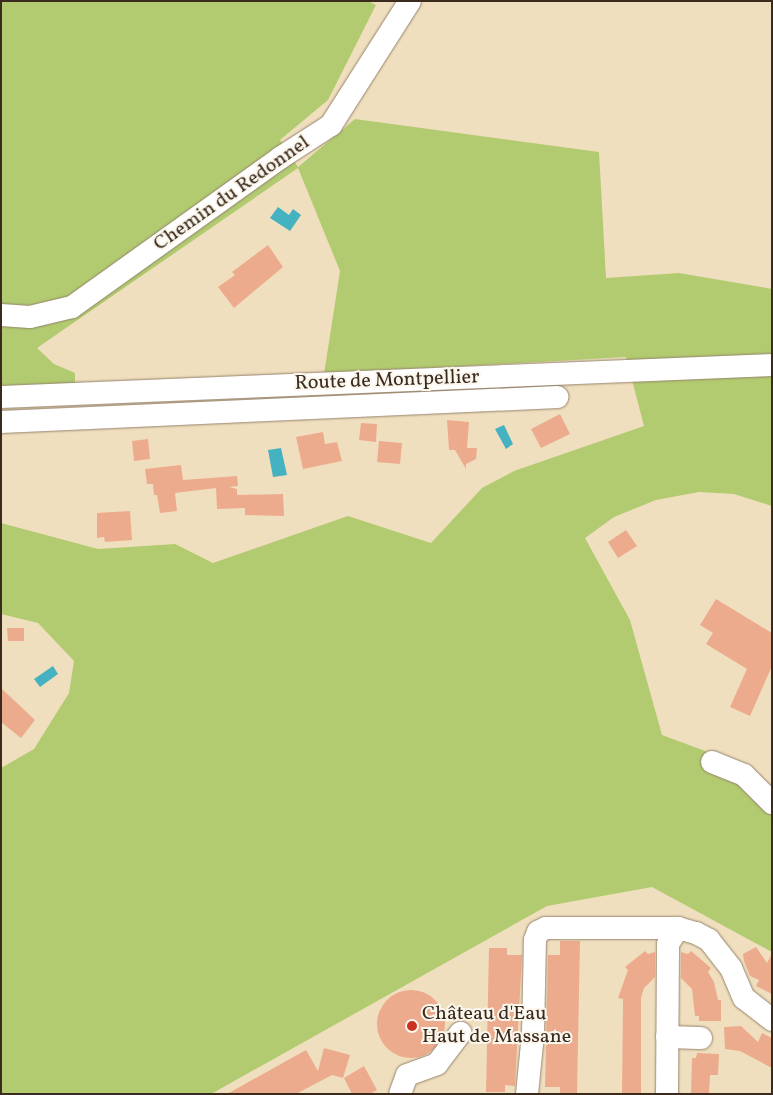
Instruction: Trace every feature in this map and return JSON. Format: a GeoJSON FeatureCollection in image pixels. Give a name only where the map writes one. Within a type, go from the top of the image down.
{"type":"FeatureCollection","features":[{"type":"Feature","properties":{"kind":"street","name":"Chemin du Redonnel"},"geometry":{"type":"LineString","coordinates":[[1,315],[30,317],[72,307],[280,158],[331,126],[410,1]]}},
{"type":"Feature","properties":{"kind":"street","name":"Route de Montpellier"},"geometry":{"type":"LineString","coordinates":[[1,398],[772,365]]}},
{"type":"Feature","properties":{"kind":"street"},"geometry":{"type":"LineString","coordinates":[[1,422],[557,397]]}},
{"type":"Feature","properties":{"kind":"street"},"geometry":{"type":"LineString","coordinates":[[712,762],[744,775],[772,804]]}},
{"type":"Feature","properties":{"kind":"street"},"geometry":{"type":"LineString","coordinates":[[527,1094],[533,1034],[535,940],[538,932],[556,928],[678,928],[696,933],[709,940],[731,968],[744,998],[772,1020]]}},
{"type":"Feature","properties":{"kind":"street"},"geometry":{"type":"LineString","coordinates":[[667,1094],[668,944],[678,928]]}},
{"type":"Feature","properties":{"kind":"street"},"geometry":{"type":"LineString","coordinates":[[400,1094],[407,1075],[436,1064],[460,1033]]}},
{"type":"Feature","properties":{"kind":"street"},"geometry":{"type":"LineString","coordinates":[[667,1037],[701,1038]]}},
{"type":"Feature","properties":{"kind":"green space"},"geometry":{"type":"Polygon","coordinates":[[[1,1],[368,1],[376,5],[328,100],[280,140],[298,167],[355,119],[599,152],[606,278],[679,273],[772,289],[772,506],[734,494],[699,492],[656,500],[614,517],[585,538],[630,620],[662,735],[743,765],[772,789],[772,952],[652,887],[547,906],[211,1094],[1,1094],[1,768],[34,749],[69,693],[74,661],[38,623],[1,614],[1,523],[98,549],[175,544],[213,563],[348,516],[431,543],[482,488],[514,471],[644,426],[626,357],[324,374],[340,271],[298,168],[37,348],[54,364],[75,373],[75,386],[1,387],[1,1]]]}},
{"type":"Feature","properties":{"kind":"water"},"geometry":{"type":"Polygon","coordinates":[[[278,207],[289,215],[293,209],[301,215],[290,231],[270,218],[278,207]]]}},
{"type":"Feature","properties":{"kind":"water"},"geometry":{"type":"Polygon","coordinates":[[[504,425],[513,444],[506,449],[495,429],[504,425]]]}},
{"type":"Feature","properties":{"kind":"water"},"geometry":{"type":"Polygon","coordinates":[[[281,448],[287,475],[273,477],[268,450],[281,448]]]}},
{"type":"Feature","properties":{"kind":"water"},"geometry":{"type":"Polygon","coordinates":[[[53,666],[58,674],[40,687],[34,679],[53,666]]]}},
{"type":"Feature","properties":{"kind":"building"},"geometry":{"type":"Polygon","coordinates":[[[268,245],[283,267],[234,308],[218,287],[235,275],[232,272],[268,245]]]}},
{"type":"Feature","properties":{"kind":"building"},"geometry":{"type":"Polygon","coordinates":[[[560,414],[570,434],[541,448],[531,429],[560,414]]]}},
{"type":"Feature","properties":{"kind":"building"},"geometry":{"type":"Polygon","coordinates":[[[447,420],[469,422],[467,448],[477,448],[476,459],[466,464],[466,469],[455,450],[449,450],[447,420]]]}},
{"type":"Feature","properties":{"kind":"building"},"geometry":{"type":"Polygon","coordinates":[[[361,423],[377,424],[376,442],[359,440],[361,423]]]}},
{"type":"Feature","properties":{"kind":"building"},"geometry":{"type":"Polygon","coordinates":[[[323,432],[325,444],[337,442],[342,461],[303,469],[296,437],[323,432]]]}},
{"type":"Feature","properties":{"kind":"building"},"geometry":{"type":"Polygon","coordinates":[[[148,439],[150,459],[134,461],[132,441],[148,439]]]}},
{"type":"Feature","properties":{"kind":"building"},"geometry":{"type":"Polygon","coordinates":[[[379,441],[402,443],[400,464],[377,462],[379,441]]]}},
{"type":"Feature","properties":{"kind":"building"},"geometry":{"type":"Polygon","coordinates":[[[181,465],[183,480],[237,476],[238,486],[229,487],[237,489],[237,495],[283,494],[284,516],[245,515],[245,508],[217,509],[216,488],[175,493],[177,511],[160,513],[157,495],[154,495],[153,484],[147,484],[145,469],[181,465]]]}},
{"type":"Feature","properties":{"kind":"building"},"geometry":{"type":"Polygon","coordinates":[[[130,511],[132,540],[105,542],[104,537],[97,538],[97,513],[130,511]]]}},
{"type":"Feature","properties":{"kind":"building"},"geometry":{"type":"Polygon","coordinates":[[[626,530],[637,546],[618,558],[608,542],[626,530]]]}},
{"type":"Feature","properties":{"kind":"building"},"geometry":{"type":"Polygon","coordinates":[[[716,599],[772,633],[772,666],[750,716],[730,707],[747,669],[706,644],[713,633],[700,625],[716,599]]]}},
{"type":"Feature","properties":{"kind":"building"},"geometry":{"type":"Polygon","coordinates":[[[7,628],[24,628],[24,641],[8,641],[7,628]]]}},
{"type":"Feature","properties":{"kind":"building"},"geometry":{"type":"Polygon","coordinates":[[[1,688],[35,720],[21,738],[1,722],[1,688]]]}},
{"type":"Feature","properties":{"kind":"building"},"geometry":{"type":"Polygon","coordinates":[[[560,941],[580,941],[577,1094],[560,1094],[560,1087],[545,1087],[548,955],[560,955],[560,941]]]}},
{"type":"Feature","properties":{"kind":"building"},"geometry":{"type":"Polygon","coordinates":[[[756,947],[767,963],[772,954],[772,994],[756,986],[759,980],[750,976],[744,961],[743,954],[756,947]]]}},
{"type":"Feature","properties":{"kind":"building"},"geometry":{"type":"Polygon","coordinates":[[[489,948],[507,948],[507,955],[522,955],[515,1086],[505,1085],[505,1092],[486,1092],[489,948]]]}},
{"type":"Feature","properties":{"kind":"building"},"geometry":{"type":"Polygon","coordinates":[[[645,951],[648,954],[655,952],[655,977],[644,988],[641,998],[641,1094],[622,1094],[623,999],[618,998],[628,970],[625,967],[645,951]]]}},
{"type":"Feature","properties":{"kind":"building"},"geometry":{"type":"Polygon","coordinates":[[[691,951],[711,968],[708,972],[714,982],[718,1000],[721,1000],[721,1021],[699,1021],[699,1016],[695,1016],[692,989],[681,978],[681,952],[688,954],[691,951]]]}},
{"type":"Feature","properties":{"kind":"building","name":"Château d'Eau Haut de Massane"},"geometry":{"type":"Polygon","coordinates":[[[411,990],[424,993],[435,1000],[442,1011],[445,1024],[442,1037],[435,1048],[424,1055],[411,1058],[398,1055],[387,1048],[380,1037],[377,1024],[380,1011],[387,1000],[398,993],[411,990]]]}},
{"type":"Feature","properties":{"kind":"building"},"geometry":{"type":"Polygon","coordinates":[[[741,1026],[758,1042],[762,1033],[772,1038],[772,1068],[740,1051],[725,1049],[724,1027],[741,1026]]]}},
{"type":"Feature","properties":{"kind":"building"},"geometry":{"type":"Polygon","coordinates":[[[324,1048],[350,1055],[343,1078],[332,1075],[296,1094],[227,1094],[306,1050],[318,1071],[324,1048]]]}},
{"type":"Feature","properties":{"kind":"building"},"geometry":{"type":"Polygon","coordinates":[[[697,1053],[719,1054],[718,1075],[710,1075],[709,1094],[691,1094],[692,1058],[696,1058],[697,1053]]]}},
{"type":"Feature","properties":{"kind":"building"},"geometry":{"type":"Polygon","coordinates":[[[364,1066],[377,1090],[370,1094],[352,1094],[344,1078],[364,1066]]]}},
{"type":"Feature","properties":{"kind":"place","name":"Château d'Eau Haut de Massane"},"geometry":{"type":"Point","coordinates":[412,1026]}}]}
